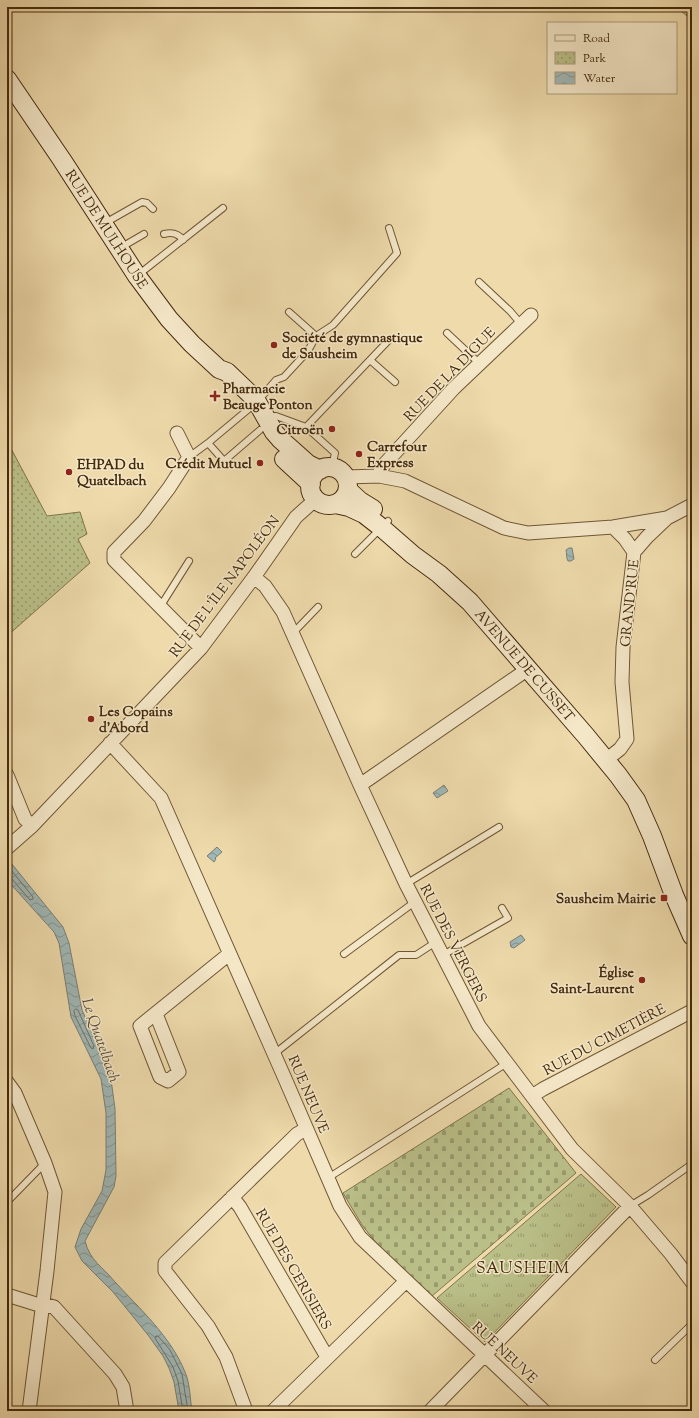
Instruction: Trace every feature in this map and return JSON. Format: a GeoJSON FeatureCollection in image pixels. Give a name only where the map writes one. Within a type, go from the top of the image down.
{"type":"FeatureCollection","features":[{"type":"Feature","properties":{"kind":"main road","name":"RUE DE MULHOUSE"},"geometry":{"type":"LineString","coordinates":[[7,79],[62,160],[137,276],[169,319],[192,344],[219,369],[227,372],[257,415],[288,447],[329,481]]}},
{"type":"Feature","properties":{"kind":"main road","name":"AVENUE DE CUSSET"},"geometry":{"type":"LineString","coordinates":[[385,524],[349,507],[335,504],[325,504],[329,481],[370,505],[413,555],[439,574],[470,602],[606,760]]}},
{"type":"Feature","properties":{"kind":"main road"},"geometry":{"type":"LineString","coordinates":[[606,760],[636,800],[692,936]]}},
{"type":"Feature","properties":{"kind":"street","name":"RUE DE LA DIGUE"},"geometry":{"type":"LineString","coordinates":[[386,477],[381,468],[454,388],[531,315]]}},
{"type":"Feature","properties":{"kind":"street"},"geometry":{"type":"LineString","coordinates":[[176,433],[189,457],[169,488],[144,521],[114,552],[114,560],[201,648]]}},
{"type":"Feature","properties":{"kind":"street"},"geometry":{"type":"LineString","coordinates":[[329,481],[386,477],[405,481],[504,528],[528,533],[613,527],[667,518]]}},
{"type":"Feature","properties":{"kind":"street","name":"RUE DE L'ÎLE NAPOLÉON"},"geometry":{"type":"LineString","coordinates":[[8,847],[32,826],[201,648],[254,577],[296,517],[329,481]]}},
{"type":"Feature","properties":{"kind":"street"},"geometry":{"type":"LineString","coordinates":[[634,552],[667,518],[692,505]]}},
{"type":"Feature","properties":{"kind":"street","name":"GRAND'RUE"},"geometry":{"type":"LineString","coordinates":[[606,760],[620,749],[627,739],[622,682],[623,647],[634,552],[625,539],[613,527]]}},
{"type":"Feature","properties":{"kind":"street","name":"RUE DES VERGERS"},"geometry":{"type":"LineString","coordinates":[[254,577],[265,586],[283,612],[406,884],[479,1026],[572,1149],[630,1206],[671,1254],[692,1282]]}},
{"type":"Feature","properties":{"kind":"street"},"geometry":{"type":"LineString","coordinates":[[360,785],[528,669]]}},
{"type":"Feature","properties":{"kind":"street","name":"RUE NEUVE"},"geometry":{"type":"LineString","coordinates":[[110,743],[161,798],[340,1206],[360,1236],[544,1411]]}},
{"type":"Feature","properties":{"kind":"street"},"geometry":{"type":"LineString","coordinates":[[7,775],[25,819],[32,826]]}},
{"type":"Feature","properties":{"kind":"street"},"geometry":{"type":"LineString","coordinates":[[156,1014],[229,954]]}},
{"type":"Feature","properties":{"kind":"street","name":"RUE DU CIMETIÈRE"},"geometry":{"type":"LineString","coordinates":[[532,1096],[692,1011]]}},
{"type":"Feature","properties":{"kind":"street"},"geometry":{"type":"LineString","coordinates":[[7,1082],[15,1094],[46,1163],[55,1192],[43,1305],[29,1411]]}},
{"type":"Feature","properties":{"kind":"street"},"geometry":{"type":"LineString","coordinates":[[246,1411],[226,1358],[208,1326],[165,1271],[165,1263],[296,1134],[306,1130]]}},
{"type":"Feature","properties":{"kind":"street","name":"RUE DES CERISIERS"},"geometry":{"type":"LineString","coordinates":[[232,1197],[240,1207],[327,1357]]}},
{"type":"Feature","properties":{"kind":"street"},"geometry":{"type":"LineString","coordinates":[[430,1411],[630,1206]]}},
{"type":"Feature","properties":{"kind":"street","name":"RUE DES CERISIERS"},"geometry":{"type":"LineString","coordinates":[[273,1411],[406,1280]]}},
{"type":"Feature","properties":{"kind":"street"},"geometry":{"type":"LineString","coordinates":[[7,1295],[54,1308],[115,1374],[123,1386],[127,1411]]}},
{"type":"Feature","properties":{"kind":"lane"},"geometry":{"type":"LineString","coordinates":[[103,225],[142,202],[147,203],[153,208]]}},
{"type":"Feature","properties":{"kind":"lane"},"geometry":{"type":"LineString","coordinates":[[137,276],[223,208]]}},
{"type":"Feature","properties":{"kind":"lane"},"geometry":{"type":"LineString","coordinates":[[208,443],[224,461],[257,415],[276,380],[284,377],[308,351],[316,336],[333,325],[397,253],[389,228]]}},
{"type":"Feature","properties":{"kind":"lane"},"geometry":{"type":"LineString","coordinates":[[164,234],[171,232],[177,234],[183,240]]}},
{"type":"Feature","properties":{"kind":"lane"},"geometry":{"type":"LineString","coordinates":[[119,248],[144,234]]}},
{"type":"Feature","properties":{"kind":"lane"},"geometry":{"type":"LineString","coordinates":[[479,282],[510,311],[521,324]]}},
{"type":"Feature","properties":{"kind":"lane"},"geometry":{"type":"LineString","coordinates":[[289,312],[316,336]]}},
{"type":"Feature","properties":{"kind":"lane"},"geometry":{"type":"LineString","coordinates":[[447,333],[480,364]]}},
{"type":"Feature","properties":{"kind":"lane"},"geometry":{"type":"LineString","coordinates":[[306,427],[388,341]]}},
{"type":"Feature","properties":{"kind":"lane"},"geometry":{"type":"LineString","coordinates":[[370,360],[395,382]]}},
{"type":"Feature","properties":{"kind":"lane"},"geometry":{"type":"LineString","coordinates":[[189,457],[208,443],[257,415],[276,416],[306,427],[335,453],[329,481]]}},
{"type":"Feature","properties":{"kind":"lane"},"geometry":{"type":"LineString","coordinates":[[355,554],[385,524]]}},
{"type":"Feature","properties":{"kind":"lane"},"geometry":{"type":"LineString","coordinates":[[160,608],[189,561]]}},
{"type":"Feature","properties":{"kind":"lane"},"geometry":{"type":"LineString","coordinates":[[293,634],[318,607]]}},
{"type":"Feature","properties":{"kind":"lane"},"geometry":{"type":"LineString","coordinates":[[406,884],[499,827]]}},
{"type":"Feature","properties":{"kind":"lane"},"geometry":{"type":"LineString","coordinates":[[344,954],[416,901]]}},
{"type":"Feature","properties":{"kind":"lane"},"geometry":{"type":"LineString","coordinates":[[443,955],[508,918],[502,908]]}},
{"type":"Feature","properties":{"kind":"lane"},"geometry":{"type":"LineString","coordinates":[[274,1054],[399,955],[416,955],[437,942]]}},
{"type":"Feature","properties":{"kind":"lane"},"geometry":{"type":"LineString","coordinates":[[328,1178],[507,1062]]}},
{"type":"Feature","properties":{"kind":"lane"},"geometry":{"type":"LineString","coordinates":[[7,1202],[46,1163]]}},
{"type":"Feature","properties":{"kind":"lane"},"geometry":{"type":"LineString","coordinates":[[630,1206],[692,1164]]}},
{"type":"Feature","properties":{"kind":"lane"},"geometry":{"type":"LineString","coordinates":[[655,1360],[692,1324]]}},
{"type":"Feature","properties":{"kind":"green space"},"geometry":{"type":"Polygon","coordinates":[[[676,7],[692,7],[692,20],[676,7]]]}},
{"type":"Feature","properties":{"kind":"green space"},"geometry":{"type":"Polygon","coordinates":[[[7,441],[47,516],[80,512],[87,534],[78,539],[90,563],[7,636],[7,441]]]}},
{"type":"Feature","properties":{"kind":"green space"},"geometry":{"type":"Polygon","coordinates":[[[509,1088],[576,1173],[432,1296],[377,1244],[362,1225],[343,1193],[509,1088]]]}},
{"type":"Feature","properties":{"kind":"green space"},"geometry":{"type":"Polygon","coordinates":[[[581,1174],[616,1207],[485,1342],[437,1298],[581,1174]]]}},
{"type":"Feature","properties":{"kind":"water"},"geometry":{"type":"Polygon","coordinates":[[[572,548],[574,559],[571,561],[568,561],[567,557],[566,550],[572,548]]]}},
{"type":"Feature","properties":{"kind":"water"},"geometry":{"type":"Polygon","coordinates":[[[444,785],[448,791],[437,798],[433,793],[444,785]]]}},
{"type":"Feature","properties":{"kind":"water"},"geometry":{"type":"Polygon","coordinates":[[[217,847],[222,852],[215,858],[216,859],[214,862],[207,856],[217,847]]]}},
{"type":"Feature","properties":{"kind":"water"},"geometry":{"type":"Polygon","coordinates":[[[7,858],[63,927],[69,943],[82,1010],[110,1072],[115,1109],[116,1176],[114,1187],[85,1241],[87,1248],[97,1263],[154,1324],[172,1347],[187,1376],[192,1411],[179,1411],[174,1382],[163,1356],[113,1292],[82,1261],[75,1247],[81,1229],[102,1191],[106,1170],[106,1113],[101,1079],[71,1017],[59,943],[54,932],[7,880],[7,858]]]}},
{"type":"Feature","properties":{"kind":"water"},"geometry":{"type":"Polygon","coordinates":[[[521,935],[525,940],[514,948],[511,947],[510,942],[521,935]]]}},
{"type":"Feature","properties":{"kind":"place","name":"Société de gymnastique de Sausheim"},"geometry":{"type":"Point","coordinates":[274,345]}},
{"type":"Feature","properties":{"kind":"place","name":"Pharmacie Beauge Ponton"},"geometry":{"type":"Point","coordinates":[215,396]}},
{"type":"Feature","properties":{"kind":"place","name":"Citroën"},"geometry":{"type":"Point","coordinates":[332,429]}},
{"type":"Feature","properties":{"kind":"place","name":"Carrefour Express"},"geometry":{"type":"Point","coordinates":[359,454]}},
{"type":"Feature","properties":{"kind":"place","name":"Crédit Mutuel"},"geometry":{"type":"Point","coordinates":[260,463]}},
{"type":"Feature","properties":{"kind":"place","name":"EHPAD du Quatelbach"},"geometry":{"type":"Point","coordinates":[69,472]}},
{"type":"Feature","properties":{"kind":"place","name":"Les Copains d'Abord"},"geometry":{"type":"Point","coordinates":[91,719]}},
{"type":"Feature","properties":{"kind":"place","name":"Sausheim Mairie"},"geometry":{"type":"Point","coordinates":[664,898]}},
{"type":"Feature","properties":{"kind":"place","name":"Église Saint-Laurent"},"geometry":{"type":"Point","coordinates":[642,980]}},
{"type":"Feature","properties":{"kind":"district","name":"SAUSHEIM"},"geometry":{"type":"Point","coordinates":[523,1267]}},
{"type":"Feature","properties":{"kind":"water label","name":"Le Quatelbach"},"geometry":{"type":"Point","coordinates":[101,1040]}}]}
